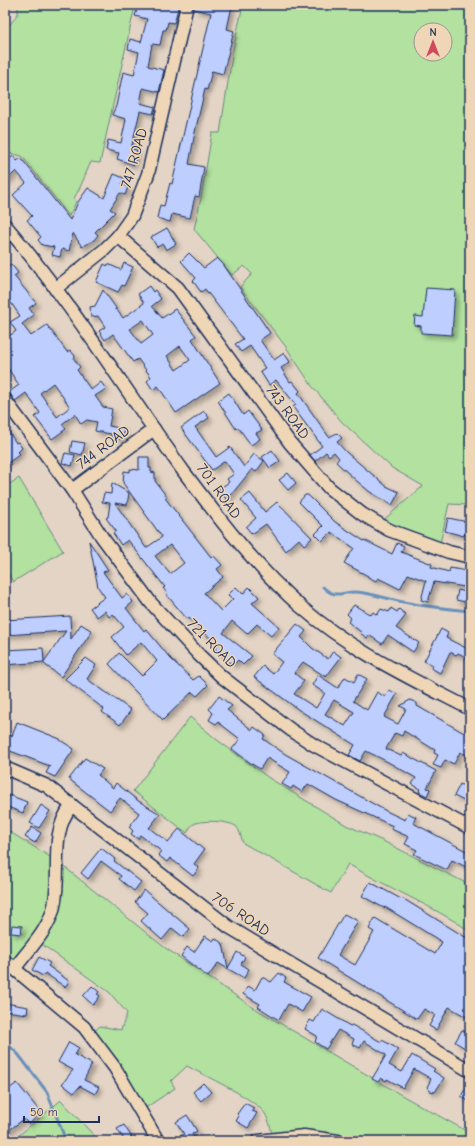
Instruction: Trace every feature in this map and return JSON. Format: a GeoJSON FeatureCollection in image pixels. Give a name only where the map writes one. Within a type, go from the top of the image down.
{"type":"FeatureCollection","features":[{"type":"Feature","properties":{"kind":"street","name":"747 ROAD"},"geometry":{"type":"LineString","coordinates":[[55,289],[104,250],[118,236],[132,216],[148,174],[188,5]]}},
{"type":"Feature","properties":{"kind":"street","name":"701 ROAD"},"geometry":{"type":"LineString","coordinates":[[5,225],[55,289],[154,429],[237,542],[301,607],[352,644],[379,661],[470,709]]}},
{"type":"Feature","properties":{"kind":"street","name":"743 ROAD"},"geometry":{"type":"LineString","coordinates":[[118,236],[178,288],[290,443],[329,488],[362,514],[389,530],[448,552],[470,557]]}},
{"type":"Feature","properties":{"kind":"street","name":"721 ROAD"},"geometry":{"type":"LineString","coordinates":[[5,400],[72,490],[102,537],[151,603],[199,655],[222,677],[291,730],[314,745],[470,828]]}},
{"type":"Feature","properties":{"kind":"street","name":"744 ROAD"},"geometry":{"type":"LineString","coordinates":[[72,490],[154,429]]}},
{"type":"Feature","properties":{"kind":"street","name":"706 ROAD"},"geometry":{"type":"LineString","coordinates":[[5,768],[47,786],[229,927],[470,1071]]}},
{"type":"Feature","properties":{"kind":"street"},"geometry":{"type":"LineString","coordinates":[[16,968],[37,940],[51,916],[57,890],[58,840],[62,822],[72,805]]}},
{"type":"Feature","properties":{"kind":"street"},"geometry":{"type":"LineString","coordinates":[[5,961],[16,968],[71,1015],[101,1048],[119,1075],[158,1141]]}},
{"type":"Feature","properties":{"kind":"street"},"geometry":{"type":"LineString","coordinates":[[258,1141],[304,1136],[338,1141]]}},
{"type":"Feature","properties":{"kind":"green space"},"geometry":{"type":"Polygon","coordinates":[[[18,5],[135,6],[100,163],[91,162],[74,198],[76,202],[69,216],[22,156],[5,152],[8,143],[5,141],[5,31],[18,14],[18,5]]]}},
{"type":"Feature","properties":{"kind":"green space"},"geometry":{"type":"Polygon","coordinates":[[[243,5],[470,6],[470,505],[449,504],[439,548],[380,523],[423,486],[392,468],[342,422],[312,386],[286,347],[240,287],[252,274],[244,266],[232,275],[194,229],[212,133],[220,133],[233,50],[243,5]]]}},
{"type":"Feature","properties":{"kind":"green space"},"geometry":{"type":"Polygon","coordinates":[[[19,478],[63,551],[13,582],[5,568],[5,487],[19,478]]]}},
{"type":"Feature","properties":{"kind":"green space"},"geometry":{"type":"Polygon","coordinates":[[[190,717],[216,739],[269,778],[346,825],[383,841],[470,885],[470,931],[440,913],[348,864],[331,893],[243,843],[236,826],[232,824],[214,821],[196,823],[192,825],[187,833],[133,791],[190,717]]]}},
{"type":"Feature","properties":{"kind":"green space"},"geometry":{"type":"Polygon","coordinates":[[[5,829],[57,861],[164,947],[251,1006],[403,1096],[470,1133],[470,1141],[336,1141],[273,1139],[266,1116],[255,1104],[237,1092],[187,1066],[171,1081],[175,1088],[141,1111],[90,1035],[100,1026],[121,1030],[127,1013],[109,992],[37,941],[16,969],[5,960],[5,829]]]}},
{"type":"Feature","properties":{"kind":"green space"},"geometry":{"type":"Polygon","coordinates":[[[61,1100],[99,1141],[18,1141],[18,1136],[61,1100]]]}},
{"type":"Feature","properties":{"kind":"building"},"geometry":{"type":"Polygon","coordinates":[[[145,5],[179,5],[174,23],[168,22],[166,30],[163,30],[160,45],[152,44],[148,66],[164,70],[159,92],[143,88],[140,103],[155,107],[153,114],[140,111],[131,149],[137,150],[134,165],[117,159],[119,153],[106,150],[108,140],[121,143],[126,119],[112,115],[116,106],[123,72],[134,75],[139,52],[128,49],[130,39],[141,42],[147,19],[135,16],[138,6],[145,7],[145,5]]]}},
{"type":"Feature","properties":{"kind":"building"},"geometry":{"type":"Polygon","coordinates":[[[194,5],[232,6],[227,29],[234,31],[223,74],[212,71],[207,90],[205,89],[195,132],[189,164],[204,167],[199,197],[195,196],[190,218],[172,214],[170,222],[157,218],[160,205],[164,206],[170,183],[172,184],[211,13],[194,9],[194,5]]]}},
{"type":"Feature","properties":{"kind":"building"},"geometry":{"type":"Polygon","coordinates":[[[13,156],[17,161],[21,158],[70,220],[78,202],[88,188],[104,198],[114,174],[124,178],[122,184],[128,187],[125,195],[120,193],[110,209],[115,212],[95,232],[98,235],[94,240],[82,247],[73,233],[69,251],[62,249],[60,257],[52,255],[54,247],[42,245],[38,240],[41,237],[27,220],[32,216],[13,195],[26,183],[16,171],[5,182],[5,164],[13,156]]]}},
{"type":"Feature","properties":{"kind":"building"},"geometry":{"type":"Polygon","coordinates":[[[167,228],[176,244],[166,250],[163,244],[157,247],[151,237],[167,228]]]}},
{"type":"Feature","properties":{"kind":"building"},"geometry":{"type":"Polygon","coordinates":[[[189,253],[204,268],[217,258],[223,264],[270,333],[260,340],[274,360],[284,353],[290,362],[281,368],[290,382],[292,381],[300,391],[298,393],[329,437],[337,433],[342,438],[337,442],[346,452],[386,486],[399,492],[392,505],[370,492],[336,462],[339,458],[334,452],[329,456],[326,452],[315,461],[310,455],[322,446],[293,407],[296,405],[276,380],[269,385],[260,371],[265,368],[250,346],[241,352],[235,344],[243,339],[205,289],[201,292],[193,281],[196,278],[181,261],[189,253]]]}},
{"type":"Feature","properties":{"kind":"building"},"geometry":{"type":"Polygon","coordinates":[[[124,263],[133,267],[124,286],[122,285],[118,292],[96,282],[104,264],[107,266],[108,264],[121,270],[124,263]]]}},
{"type":"Feature","properties":{"kind":"building"},"geometry":{"type":"Polygon","coordinates":[[[11,264],[18,273],[14,276],[36,303],[29,308],[34,315],[22,324],[31,336],[47,325],[67,352],[70,350],[75,356],[74,359],[80,367],[77,370],[91,390],[101,382],[106,389],[95,396],[103,407],[112,409],[109,426],[124,429],[122,439],[111,437],[111,434],[95,431],[97,422],[87,420],[81,424],[75,414],[62,424],[66,429],[52,439],[35,417],[40,413],[26,393],[15,401],[9,392],[19,385],[5,364],[5,339],[16,331],[10,322],[20,316],[5,294],[5,269],[11,264]],[[53,383],[40,393],[57,417],[70,407],[53,383]]]}},
{"type":"Feature","properties":{"kind":"building"},"geometry":{"type":"Polygon","coordinates":[[[149,286],[153,292],[155,290],[161,299],[152,306],[162,318],[175,309],[196,336],[192,339],[220,383],[176,413],[158,386],[153,390],[147,381],[151,377],[138,359],[133,362],[113,334],[105,340],[99,331],[105,327],[98,316],[91,317],[90,307],[95,306],[103,290],[116,308],[115,310],[116,309],[123,318],[144,303],[138,294],[149,286]],[[143,320],[130,329],[141,344],[153,335],[143,320]],[[180,346],[167,356],[176,370],[190,360],[180,346]]]}},
{"type":"Feature","properties":{"kind":"building"},"geometry":{"type":"Polygon","coordinates":[[[426,288],[455,290],[452,335],[421,333],[421,326],[414,325],[415,316],[423,317],[426,288]]]}},
{"type":"Feature","properties":{"kind":"building"},"geometry":{"type":"Polygon","coordinates":[[[229,393],[243,415],[248,411],[262,430],[256,433],[260,439],[251,445],[238,427],[236,429],[218,401],[229,393]]]}},
{"type":"Feature","properties":{"kind":"building"},"geometry":{"type":"Polygon","coordinates":[[[204,411],[209,418],[195,427],[216,457],[230,447],[244,467],[254,454],[264,461],[256,472],[252,469],[227,500],[219,489],[229,482],[227,479],[234,474],[225,461],[212,470],[181,428],[204,411]]]}},
{"type":"Feature","properties":{"kind":"building"},"geometry":{"type":"Polygon","coordinates":[[[5,426],[16,443],[18,442],[22,448],[18,452],[20,454],[5,465],[5,426]]]}},
{"type":"Feature","properties":{"kind":"building"},"geometry":{"type":"Polygon","coordinates":[[[72,441],[85,443],[82,455],[70,452],[72,441]]]}},
{"type":"Feature","properties":{"kind":"building"},"geometry":{"type":"Polygon","coordinates":[[[272,450],[280,461],[270,468],[262,457],[272,450]]]}},
{"type":"Feature","properties":{"kind":"building"},"geometry":{"type":"Polygon","coordinates":[[[65,453],[75,455],[72,466],[62,463],[65,453]]]}},
{"type":"Feature","properties":{"kind":"building"},"geometry":{"type":"Polygon","coordinates":[[[139,457],[149,457],[149,468],[151,468],[151,472],[155,473],[155,481],[167,497],[165,498],[211,557],[213,555],[222,565],[217,569],[223,577],[204,593],[221,611],[233,599],[228,595],[236,587],[243,594],[249,587],[259,597],[252,603],[279,627],[271,636],[257,624],[247,634],[232,621],[223,633],[252,656],[243,665],[238,660],[233,665],[215,649],[218,645],[206,634],[205,635],[189,618],[187,619],[166,594],[167,593],[163,588],[165,587],[128,540],[121,545],[113,533],[116,531],[106,518],[108,517],[110,503],[102,502],[104,493],[111,494],[112,483],[129,493],[127,505],[115,503],[146,548],[162,537],[123,483],[124,471],[130,472],[130,469],[139,470],[139,457]],[[170,545],[155,556],[170,574],[184,563],[170,545]]]}},
{"type":"Feature","properties":{"kind":"building"},"geometry":{"type":"Polygon","coordinates":[[[288,473],[296,483],[288,490],[279,480],[288,473]]]}},
{"type":"Feature","properties":{"kind":"building"},"geometry":{"type":"Polygon","coordinates":[[[250,493],[265,512],[277,502],[312,538],[304,545],[299,539],[286,551],[266,524],[252,534],[246,527],[256,518],[241,500],[250,493]]]}},
{"type":"Feature","properties":{"kind":"building"},"geometry":{"type":"Polygon","coordinates":[[[305,495],[308,495],[335,522],[364,541],[392,554],[397,543],[404,546],[401,552],[432,564],[431,567],[449,572],[450,568],[467,571],[465,587],[434,582],[428,602],[421,600],[426,581],[408,574],[400,589],[378,578],[376,581],[368,577],[344,563],[354,548],[331,532],[322,541],[315,534],[323,526],[299,502],[305,495]]]}},
{"type":"Feature","properties":{"kind":"building"},"geometry":{"type":"Polygon","coordinates":[[[448,518],[468,522],[464,536],[445,531],[448,518]]]}},
{"type":"Feature","properties":{"kind":"building"},"geometry":{"type":"Polygon","coordinates":[[[89,541],[108,570],[103,572],[122,598],[127,594],[133,602],[126,608],[144,631],[146,629],[170,658],[193,680],[199,676],[208,685],[197,696],[192,692],[163,720],[109,664],[119,653],[142,676],[157,661],[141,642],[126,655],[112,637],[124,627],[113,614],[109,617],[105,611],[97,617],[90,608],[105,597],[98,587],[89,541]]]}},
{"type":"Feature","properties":{"kind":"building"},"geometry":{"type":"Polygon","coordinates":[[[458,590],[470,593],[470,603],[456,600],[458,590]]]}},
{"type":"Feature","properties":{"kind":"building"},"geometry":{"type":"Polygon","coordinates":[[[354,605],[371,615],[373,612],[377,615],[381,609],[389,612],[391,608],[397,612],[399,609],[406,615],[396,628],[419,643],[413,652],[388,635],[382,644],[369,635],[367,638],[360,633],[361,632],[348,622],[351,618],[347,614],[354,605]]]}},
{"type":"Feature","properties":{"kind":"building"},"geometry":{"type":"Polygon","coordinates":[[[70,616],[71,639],[81,624],[92,631],[61,677],[43,663],[66,631],[5,635],[5,620],[70,616]]]}},
{"type":"Feature","properties":{"kind":"building"},"geometry":{"type":"Polygon","coordinates":[[[297,624],[306,631],[301,637],[312,648],[328,659],[333,651],[341,657],[326,677],[303,662],[294,673],[304,681],[294,694],[316,708],[325,693],[312,685],[318,675],[338,688],[345,677],[354,682],[358,674],[367,679],[353,701],[367,710],[377,692],[385,697],[389,690],[397,694],[384,717],[398,724],[406,709],[400,706],[410,700],[417,703],[417,706],[464,733],[470,722],[470,757],[460,752],[454,764],[445,760],[441,768],[433,765],[438,755],[434,753],[435,750],[404,731],[402,736],[395,733],[386,749],[401,756],[403,753],[436,771],[427,788],[430,789],[427,796],[419,792],[420,789],[412,784],[416,778],[366,751],[360,761],[349,755],[355,745],[299,710],[254,677],[263,666],[273,674],[282,662],[272,654],[297,624]],[[334,700],[325,714],[345,726],[354,712],[334,700]]]}},
{"type":"Feature","properties":{"kind":"building"},"geometry":{"type":"Polygon","coordinates":[[[441,629],[448,633],[446,638],[470,650],[470,659],[458,653],[456,655],[450,652],[440,673],[431,668],[433,665],[424,661],[441,629]]]}},
{"type":"Feature","properties":{"kind":"building"},"geometry":{"type":"Polygon","coordinates":[[[43,648],[44,662],[5,665],[5,650],[43,648]]]}},
{"type":"Feature","properties":{"kind":"building"},"geometry":{"type":"Polygon","coordinates":[[[86,658],[96,665],[87,679],[131,710],[120,725],[102,712],[104,709],[65,679],[86,658]]]}},
{"type":"Feature","properties":{"kind":"building"},"geometry":{"type":"Polygon","coordinates":[[[219,696],[232,706],[227,710],[252,730],[254,727],[265,735],[263,739],[285,754],[386,811],[405,820],[408,813],[416,817],[413,823],[470,853],[470,869],[452,860],[447,870],[414,854],[417,850],[405,844],[409,837],[391,829],[393,826],[336,800],[308,784],[302,792],[293,786],[291,789],[282,784],[290,772],[267,758],[260,769],[252,764],[232,749],[240,739],[218,722],[216,724],[209,720],[213,713],[209,709],[219,696]]]}},
{"type":"Feature","properties":{"kind":"building"},"geometry":{"type":"Polygon","coordinates":[[[17,722],[60,739],[74,749],[55,777],[46,773],[50,766],[5,749],[5,733],[12,736],[17,722]]]}},
{"type":"Feature","properties":{"kind":"building"},"geometry":{"type":"Polygon","coordinates":[[[85,758],[103,769],[98,775],[113,788],[116,783],[137,800],[160,814],[149,828],[168,842],[179,829],[204,850],[194,864],[199,868],[193,876],[170,858],[167,862],[158,855],[161,851],[140,835],[138,839],[131,834],[133,831],[129,827],[139,813],[120,798],[110,811],[69,779],[85,758]]]}},
{"type":"Feature","properties":{"kind":"building"},"geometry":{"type":"Polygon","coordinates":[[[460,784],[470,789],[470,804],[454,796],[460,784]]]}},
{"type":"Feature","properties":{"kind":"building"},"geometry":{"type":"Polygon","coordinates":[[[9,795],[27,802],[23,813],[5,806],[9,795]]]}},
{"type":"Feature","properties":{"kind":"building"},"geometry":{"type":"Polygon","coordinates":[[[41,805],[50,811],[39,828],[30,823],[41,805]]]}},
{"type":"Feature","properties":{"kind":"building"},"geometry":{"type":"Polygon","coordinates":[[[32,827],[41,833],[35,843],[25,837],[32,827]]]}},
{"type":"Feature","properties":{"kind":"building"},"geometry":{"type":"Polygon","coordinates":[[[101,848],[115,859],[114,861],[141,882],[134,891],[119,879],[121,876],[101,861],[88,879],[81,873],[101,848]]]}},
{"type":"Feature","properties":{"kind":"building"},"geometry":{"type":"Polygon","coordinates":[[[370,882],[401,899],[402,898],[470,940],[470,1019],[449,1007],[436,1030],[429,1026],[435,1015],[424,1009],[417,1019],[318,958],[344,914],[358,921],[338,955],[355,965],[374,932],[369,929],[375,918],[435,954],[442,942],[385,907],[384,908],[362,896],[370,882]]]}},
{"type":"Feature","properties":{"kind":"building"},"geometry":{"type":"Polygon","coordinates":[[[144,890],[190,929],[183,937],[172,928],[162,940],[141,921],[148,913],[135,902],[144,890]]]}},
{"type":"Feature","properties":{"kind":"building"},"geometry":{"type":"Polygon","coordinates":[[[12,925],[22,926],[21,934],[11,933],[12,925]]]}},
{"type":"Feature","properties":{"kind":"building"},"geometry":{"type":"Polygon","coordinates":[[[205,936],[213,941],[215,938],[223,944],[228,968],[237,952],[245,957],[241,964],[249,969],[244,978],[218,963],[208,977],[181,956],[187,947],[194,952],[205,936]]]}},
{"type":"Feature","properties":{"kind":"building"},"geometry":{"type":"Polygon","coordinates":[[[39,957],[50,963],[48,966],[69,981],[65,987],[45,973],[43,976],[32,970],[39,957]]]}},
{"type":"Feature","properties":{"kind":"building"},"geometry":{"type":"Polygon","coordinates":[[[279,973],[286,978],[284,982],[311,997],[302,1012],[288,1004],[279,1020],[258,1007],[260,1004],[243,994],[248,986],[255,990],[262,977],[271,982],[279,973]]]}},
{"type":"Feature","properties":{"kind":"building"},"geometry":{"type":"Polygon","coordinates":[[[92,986],[99,992],[97,994],[100,996],[93,1005],[83,996],[92,986]]]}},
{"type":"Feature","properties":{"kind":"building"},"geometry":{"type":"Polygon","coordinates":[[[5,1003],[28,1007],[27,1014],[5,1011],[5,1003]]]}},
{"type":"Feature","properties":{"kind":"building"},"geometry":{"type":"Polygon","coordinates":[[[322,1009],[350,1026],[352,1025],[381,1042],[382,1040],[398,1049],[389,1065],[402,1072],[412,1055],[435,1069],[433,1071],[444,1078],[435,1092],[430,1091],[427,1087],[431,1079],[414,1069],[403,1088],[387,1079],[386,1081],[381,1078],[378,1082],[372,1079],[386,1055],[364,1041],[360,1048],[352,1044],[354,1039],[338,1030],[326,1049],[315,1042],[317,1036],[305,1029],[310,1020],[314,1022],[322,1009]]]}},
{"type":"Feature","properties":{"kind":"building"},"geometry":{"type":"Polygon","coordinates":[[[462,1030],[470,1034],[470,1051],[455,1042],[462,1030]]]}},
{"type":"Feature","properties":{"kind":"building"},"geometry":{"type":"Polygon","coordinates":[[[69,1042],[79,1048],[75,1055],[92,1064],[84,1080],[99,1087],[95,1094],[80,1086],[74,1093],[62,1084],[73,1070],[58,1062],[69,1042]]]}},
{"type":"Feature","properties":{"kind":"building"},"geometry":{"type":"Polygon","coordinates":[[[470,1081],[470,1102],[461,1096],[470,1081]]]}},
{"type":"Feature","properties":{"kind":"building"},"geometry":{"type":"Polygon","coordinates":[[[17,1083],[41,1113],[29,1124],[24,1119],[5,1133],[5,1092],[17,1083]]]}},
{"type":"Feature","properties":{"kind":"building"},"geometry":{"type":"Polygon","coordinates":[[[203,1083],[211,1092],[201,1101],[193,1092],[203,1083]]]}},
{"type":"Feature","properties":{"kind":"building"},"geometry":{"type":"Polygon","coordinates":[[[245,1103],[254,1108],[252,1111],[257,1113],[248,1128],[236,1121],[239,1116],[237,1114],[245,1103]]]}},
{"type":"Feature","properties":{"kind":"building"},"geometry":{"type":"Polygon","coordinates":[[[187,1115],[197,1131],[192,1134],[196,1141],[171,1141],[184,1134],[176,1122],[187,1115]]]}},
{"type":"Feature","properties":{"kind":"building"},"geometry":{"type":"Polygon","coordinates":[[[124,1125],[134,1141],[125,1141],[117,1129],[124,1125]]]}},
{"type":"Feature","properties":{"kind":"waterway"},"geometry":{"type":"LineString","coordinates":[[323,587],[336,594],[357,592],[402,602],[470,611]]}},
{"type":"Feature","properties":{"kind":"waterway"},"geometry":{"type":"LineString","coordinates":[[5,1042],[18,1054],[47,1092],[66,1141]]}}]}
